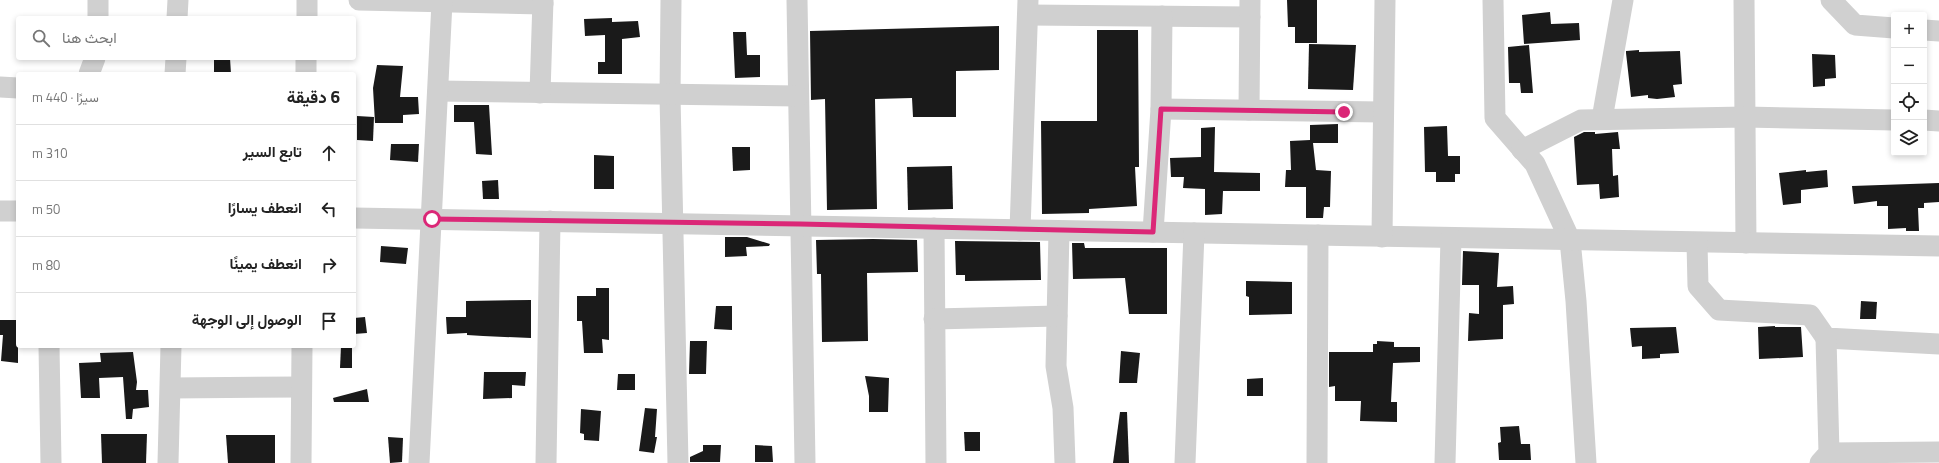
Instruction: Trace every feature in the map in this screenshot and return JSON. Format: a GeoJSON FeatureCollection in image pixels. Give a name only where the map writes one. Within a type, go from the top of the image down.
{"type":"FeatureCollection","features":[{"type":"Feature","properties":{"kind":"street"},"geometry":{"type":"LineString","coordinates":[[98,0],[98,16]]}},
{"type":"Feature","properties":{"kind":"street"},"geometry":{"type":"LineString","coordinates":[[177,16],[178,0]]}},
{"type":"Feature","properties":{"kind":"street"},"geometry":{"type":"LineString","coordinates":[[307,0],[307,16]]}},
{"type":"Feature","properties":{"kind":"street"},"geometry":{"type":"LineString","coordinates":[[359,0],[543,2],[540,93]]}},
{"type":"Feature","properties":{"kind":"street"},"geometry":{"type":"LineString","coordinates":[[671,0],[670,96],[678,463]]}},
{"type":"Feature","properties":{"kind":"street"},"geometry":{"type":"LineString","coordinates":[[797,0],[805,463]]}},
{"type":"Feature","properties":{"kind":"street"},"geometry":{"type":"LineString","coordinates":[[1382,237],[1382,112],[1385,0]]}},
{"type":"Feature","properties":{"kind":"street"},"geometry":{"type":"LineString","coordinates":[[1493,0],[1495,118],[1535,164],[1570,240],[1576,301],[1586,463]]}},
{"type":"Feature","properties":{"kind":"street"},"geometry":{"type":"LineString","coordinates":[[1602,119],[1623,0]]}},
{"type":"Feature","properties":{"kind":"street"},"geometry":{"type":"LineString","coordinates":[[1744,0],[1746,243]]}},
{"type":"Feature","properties":{"kind":"street"},"geometry":{"type":"LineString","coordinates":[[1831,0],[1855,25],[1891,28]]}},
{"type":"Feature","properties":{"kind":"street"},"geometry":{"type":"LineString","coordinates":[[419,463],[442,2]]}},
{"type":"Feature","properties":{"kind":"street"},"geometry":{"type":"LineString","coordinates":[[1020,230],[1028,7],[1162,16],[1250,9],[1249,110]]}},
{"type":"Feature","properties":{"kind":"street"},"geometry":{"type":"LineString","coordinates":[[1153,232],[1161,109],[1162,16]]}},
{"type":"Feature","properties":{"kind":"street"},"geometry":{"type":"LineString","coordinates":[[1927,30],[1939,31]]}},
{"type":"Feature","properties":{"kind":"street"},"geometry":{"type":"LineString","coordinates":[[89,72],[94,60]]}},
{"type":"Feature","properties":{"kind":"street"},"geometry":{"type":"LineString","coordinates":[[175,72],[176,60]]}},
{"type":"Feature","properties":{"kind":"street"},"geometry":{"type":"LineString","coordinates":[[306,60],[306,72]]}},
{"type":"Feature","properties":{"kind":"street"},"geometry":{"type":"LineString","coordinates":[[0,87],[16,88]]}},
{"type":"Feature","properties":{"kind":"street"},"geometry":{"type":"LineString","coordinates":[[438,92],[670,96],[798,96]]}},
{"type":"Feature","properties":{"kind":"street"},"geometry":{"type":"LineString","coordinates":[[1161,109],[1382,112]]}},
{"type":"Feature","properties":{"kind":"street"},"geometry":{"type":"LineString","coordinates":[[1522,150],[1581,120],[1745,117],[1891,120]]}},
{"type":"Feature","properties":{"kind":"street"},"geometry":{"type":"LineString","coordinates":[[1927,120],[1939,121]]}},
{"type":"Feature","properties":{"kind":"street"},"geometry":{"type":"LineString","coordinates":[[0,211],[16,211]]}},
{"type":"Feature","properties":{"kind":"street"},"geometry":{"type":"LineString","coordinates":[[356,218],[800,224],[1059,231],[1939,246]]}},
{"type":"Feature","properties":{"kind":"street"},"geometry":{"type":"LineString","coordinates":[[546,463],[550,221]]}},
{"type":"Feature","properties":{"kind":"street"},"geometry":{"type":"LineString","coordinates":[[934,228],[936,463]]}},
{"type":"Feature","properties":{"kind":"street"},"geometry":{"type":"LineString","coordinates":[[1059,231],[1056,366],[1063,408],[1065,463]]}},
{"type":"Feature","properties":{"kind":"street"},"geometry":{"type":"LineString","coordinates":[[1185,463],[1194,233]]}},
{"type":"Feature","properties":{"kind":"street"},"geometry":{"type":"LineString","coordinates":[[1317,463],[1318,235]]}},
{"type":"Feature","properties":{"kind":"street"},"geometry":{"type":"LineString","coordinates":[[1445,463],[1451,238]]}},
{"type":"Feature","properties":{"kind":"street"},"geometry":{"type":"LineString","coordinates":[[1697,242],[1698,286],[1720,310],[1810,315],[1826,338],[1824,458],[1939,452]]}},
{"type":"Feature","properties":{"kind":"street"},"geometry":{"type":"LineString","coordinates":[[934,318],[1056,316]]}},
{"type":"Feature","properties":{"kind":"street"},"geometry":{"type":"LineString","coordinates":[[1826,338],[1939,344]]}},
{"type":"Feature","properties":{"kind":"street"},"geometry":{"type":"LineString","coordinates":[[49,348],[52,463]]}},
{"type":"Feature","properties":{"kind":"street"},"geometry":{"type":"LineString","coordinates":[[168,463],[171,348]]}},
{"type":"Feature","properties":{"kind":"street"},"geometry":{"type":"LineString","coordinates":[[301,463],[302,348]]}},
{"type":"Feature","properties":{"kind":"street"},"geometry":{"type":"LineString","coordinates":[[171,388],[301,387]]}},
{"type":"Feature","properties":{"kind":"building"},"geometry":{"type":"Polygon","coordinates":[[[1287,0],[1317,0],[1317,43],[1295,43],[1295,27],[1288,27],[1287,0]]]}},
{"type":"Feature","properties":{"kind":"building"},"geometry":{"type":"Polygon","coordinates":[[[1550,12],[1551,24],[1579,23],[1580,40],[1524,44],[1522,15],[1550,12]]]}},
{"type":"Feature","properties":{"kind":"building"},"geometry":{"type":"Polygon","coordinates":[[[612,18],[612,22],[638,21],[640,37],[622,39],[622,74],[598,74],[598,62],[605,62],[605,35],[585,36],[584,19],[612,18]]]}},
{"type":"Feature","properties":{"kind":"building"},"geometry":{"type":"Polygon","coordinates":[[[999,26],[999,70],[956,71],[956,117],[913,117],[912,98],[875,99],[877,209],[827,210],[825,99],[811,100],[810,31],[999,26]]]}},
{"type":"Feature","properties":{"kind":"building"},"geometry":{"type":"Polygon","coordinates":[[[1097,30],[1138,30],[1139,167],[1135,167],[1137,206],[1089,209],[1089,213],[1042,214],[1041,121],[1097,121],[1097,30]]]}},
{"type":"Feature","properties":{"kind":"building"},"geometry":{"type":"Polygon","coordinates":[[[733,32],[746,32],[747,55],[760,55],[760,77],[735,78],[733,32]]]}},
{"type":"Feature","properties":{"kind":"building"},"geometry":{"type":"Polygon","coordinates":[[[1309,44],[1356,45],[1353,90],[1308,89],[1309,44]]]}},
{"type":"Feature","properties":{"kind":"building"},"geometry":{"type":"Polygon","coordinates":[[[1529,45],[1533,93],[1521,93],[1520,83],[1509,83],[1508,47],[1529,45]]]}},
{"type":"Feature","properties":{"kind":"building"},"geometry":{"type":"Polygon","coordinates":[[[1639,50],[1639,52],[1680,51],[1682,84],[1673,85],[1675,97],[1657,99],[1648,98],[1648,95],[1631,97],[1626,51],[1639,50]]]}},
{"type":"Feature","properties":{"kind":"building"},"geometry":{"type":"Polygon","coordinates":[[[1812,54],[1835,55],[1836,78],[1825,79],[1825,86],[1813,87],[1812,54]]]}},
{"type":"Feature","properties":{"kind":"building"},"geometry":{"type":"Polygon","coordinates":[[[214,60],[230,60],[231,72],[214,72],[214,60]]]}},
{"type":"Feature","properties":{"kind":"building"},"geometry":{"type":"Polygon","coordinates":[[[377,65],[403,66],[400,97],[418,97],[419,114],[403,115],[403,123],[375,123],[373,88],[377,65]]]}},
{"type":"Feature","properties":{"kind":"building"},"geometry":{"type":"Polygon","coordinates":[[[454,105],[489,105],[492,155],[476,154],[474,122],[454,122],[454,105]]]}},
{"type":"Feature","properties":{"kind":"building"},"geometry":{"type":"Polygon","coordinates":[[[357,116],[374,117],[373,141],[357,140],[357,116]]]}},
{"type":"Feature","properties":{"kind":"building"},"geometry":{"type":"Polygon","coordinates":[[[1338,124],[1338,143],[1313,143],[1316,170],[1331,171],[1330,207],[1324,207],[1323,218],[1306,218],[1306,187],[1285,187],[1286,170],[1291,170],[1290,141],[1310,140],[1310,125],[1338,124]]]}},
{"type":"Feature","properties":{"kind":"building"},"geometry":{"type":"Polygon","coordinates":[[[1447,126],[1448,156],[1460,156],[1460,174],[1455,174],[1455,182],[1436,182],[1436,172],[1425,172],[1424,127],[1447,126]]]}},
{"type":"Feature","properties":{"kind":"building"},"geometry":{"type":"Polygon","coordinates":[[[1215,127],[1214,172],[1260,173],[1260,191],[1223,191],[1222,214],[1205,215],[1205,189],[1183,188],[1184,177],[1171,177],[1170,158],[1201,157],[1201,128],[1215,127]]]}},
{"type":"Feature","properties":{"kind":"building"},"geometry":{"type":"Polygon","coordinates":[[[1584,132],[1595,132],[1595,134],[1618,132],[1620,149],[1612,149],[1613,176],[1618,175],[1619,197],[1600,199],[1599,184],[1577,185],[1574,137],[1584,132]]]}},
{"type":"Feature","properties":{"kind":"building"},"geometry":{"type":"Polygon","coordinates":[[[391,144],[419,144],[418,162],[390,160],[391,144]]]}},
{"type":"Feature","properties":{"kind":"building"},"geometry":{"type":"Polygon","coordinates":[[[732,147],[750,147],[750,170],[733,171],[732,147]]]}},
{"type":"Feature","properties":{"kind":"building"},"geometry":{"type":"Polygon","coordinates":[[[594,155],[614,156],[614,189],[594,189],[594,155]]]}},
{"type":"Feature","properties":{"kind":"building"},"geometry":{"type":"Polygon","coordinates":[[[952,166],[953,209],[908,210],[907,167],[952,166]]]}},
{"type":"Feature","properties":{"kind":"building"},"geometry":{"type":"Polygon","coordinates":[[[1806,170],[1806,172],[1827,170],[1828,187],[1801,190],[1801,203],[1783,205],[1779,173],[1806,170]]]}},
{"type":"Feature","properties":{"kind":"building"},"geometry":{"type":"Polygon","coordinates":[[[498,180],[499,199],[483,199],[482,181],[498,180]]]}},
{"type":"Feature","properties":{"kind":"building"},"geometry":{"type":"Polygon","coordinates":[[[1939,183],[1939,202],[1924,203],[1924,208],[1918,208],[1919,231],[1906,231],[1906,228],[1888,229],[1888,206],[1877,206],[1877,201],[1854,204],[1852,186],[1939,183]]]}},
{"type":"Feature","properties":{"kind":"building"},"geometry":{"type":"Polygon","coordinates":[[[725,237],[747,237],[770,244],[769,246],[746,247],[747,256],[725,257],[725,237]]]}},
{"type":"Feature","properties":{"kind":"building"},"geometry":{"type":"Polygon","coordinates":[[[816,240],[917,240],[918,272],[867,273],[868,341],[822,342],[821,274],[817,274],[816,240]]]}},
{"type":"Feature","properties":{"kind":"building"},"geometry":{"type":"Polygon","coordinates":[[[955,241],[1040,242],[1041,280],[965,281],[965,275],[956,275],[955,241]]]}},
{"type":"Feature","properties":{"kind":"building"},"geometry":{"type":"Polygon","coordinates":[[[1072,243],[1084,243],[1085,248],[1167,248],[1167,314],[1129,314],[1125,278],[1073,279],[1072,243]]]}},
{"type":"Feature","properties":{"kind":"building"},"geometry":{"type":"Polygon","coordinates":[[[381,246],[408,248],[406,264],[380,262],[381,246]]]}},
{"type":"Feature","properties":{"kind":"building"},"geometry":{"type":"Polygon","coordinates":[[[1463,251],[1499,253],[1497,287],[1513,286],[1514,304],[1503,305],[1503,339],[1468,341],[1469,313],[1479,314],[1479,285],[1462,285],[1463,251]]]}},
{"type":"Feature","properties":{"kind":"building"},"geometry":{"type":"Polygon","coordinates":[[[1246,281],[1292,282],[1292,314],[1249,315],[1249,297],[1246,296],[1246,281]]]}},
{"type":"Feature","properties":{"kind":"building"},"geometry":{"type":"Polygon","coordinates":[[[596,288],[609,288],[609,340],[602,339],[603,353],[584,353],[582,321],[577,321],[577,296],[596,296],[596,288]]]}},
{"type":"Feature","properties":{"kind":"building"},"geometry":{"type":"Polygon","coordinates":[[[531,300],[531,338],[467,335],[467,333],[447,334],[446,317],[466,317],[466,301],[531,300]]]}},
{"type":"Feature","properties":{"kind":"building"},"geometry":{"type":"Polygon","coordinates":[[[1861,301],[1877,302],[1876,319],[1860,319],[1861,301]]]}},
{"type":"Feature","properties":{"kind":"building"},"geometry":{"type":"Polygon","coordinates":[[[716,306],[732,306],[732,330],[714,329],[716,306]]]}},
{"type":"Feature","properties":{"kind":"building"},"geometry":{"type":"Polygon","coordinates":[[[365,317],[367,333],[356,334],[356,318],[365,317]]]}},
{"type":"Feature","properties":{"kind":"building"},"geometry":{"type":"Polygon","coordinates":[[[0,320],[16,320],[16,348],[18,348],[18,363],[1,361],[3,335],[0,335],[0,320]]]}},
{"type":"Feature","properties":{"kind":"building"},"geometry":{"type":"Polygon","coordinates":[[[1676,327],[1679,353],[1660,354],[1660,358],[1642,359],[1642,346],[1632,347],[1630,328],[1676,327]]]}},
{"type":"Feature","properties":{"kind":"building"},"geometry":{"type":"Polygon","coordinates":[[[1758,327],[1801,327],[1803,357],[1759,359],[1758,327]]]}},
{"type":"Feature","properties":{"kind":"building"},"geometry":{"type":"Polygon","coordinates":[[[690,341],[707,341],[706,374],[689,374],[690,341]]]}},
{"type":"Feature","properties":{"kind":"building"},"geometry":{"type":"Polygon","coordinates":[[[1377,341],[1394,342],[1394,347],[1420,347],[1420,362],[1393,363],[1391,402],[1397,402],[1397,422],[1360,421],[1361,401],[1335,401],[1335,386],[1329,387],[1329,352],[1373,352],[1373,344],[1377,344],[1377,341]]]}},
{"type":"Feature","properties":{"kind":"building"},"geometry":{"type":"Polygon","coordinates":[[[341,348],[352,348],[352,368],[340,368],[341,348]]]}},
{"type":"Feature","properties":{"kind":"building"},"geometry":{"type":"Polygon","coordinates":[[[1121,351],[1140,353],[1137,383],[1119,383],[1121,351]]]}},
{"type":"Feature","properties":{"kind":"building"},"geometry":{"type":"Polygon","coordinates":[[[133,352],[137,382],[136,390],[148,390],[149,407],[133,409],[132,419],[126,419],[123,377],[99,378],[100,398],[81,398],[79,363],[101,362],[100,353],[133,352]]]}},
{"type":"Feature","properties":{"kind":"building"},"geometry":{"type":"Polygon","coordinates":[[[484,372],[526,372],[525,386],[512,385],[512,398],[483,399],[484,372]]]}},
{"type":"Feature","properties":{"kind":"building"},"geometry":{"type":"Polygon","coordinates":[[[618,374],[635,374],[635,390],[617,390],[618,374]]]}},
{"type":"Feature","properties":{"kind":"building"},"geometry":{"type":"Polygon","coordinates":[[[865,376],[889,378],[888,412],[869,412],[869,396],[865,376]]]}},
{"type":"Feature","properties":{"kind":"building"},"geometry":{"type":"Polygon","coordinates":[[[1263,378],[1263,396],[1247,396],[1247,379],[1263,378]]]}},
{"type":"Feature","properties":{"kind":"building"},"geometry":{"type":"Polygon","coordinates":[[[367,389],[369,402],[334,402],[333,398],[367,389]]]}},
{"type":"Feature","properties":{"kind":"building"},"geometry":{"type":"Polygon","coordinates":[[[645,408],[657,409],[655,437],[657,437],[654,453],[639,451],[645,408]]]}},
{"type":"Feature","properties":{"kind":"building"},"geometry":{"type":"Polygon","coordinates":[[[581,409],[601,411],[599,441],[584,440],[584,434],[580,433],[581,409]]]}},
{"type":"Feature","properties":{"kind":"building"},"geometry":{"type":"Polygon","coordinates":[[[1120,412],[1127,412],[1129,463],[1113,463],[1120,412]]]}},
{"type":"Feature","properties":{"kind":"building"},"geometry":{"type":"Polygon","coordinates":[[[1519,426],[1521,444],[1530,444],[1531,460],[1499,460],[1498,443],[1501,442],[1500,427],[1519,426]]]}},
{"type":"Feature","properties":{"kind":"building"},"geometry":{"type":"Polygon","coordinates":[[[964,432],[980,432],[980,451],[965,451],[964,432]]]}},
{"type":"Feature","properties":{"kind":"building"},"geometry":{"type":"Polygon","coordinates":[[[101,434],[147,434],[146,463],[102,463],[101,434]]]}},
{"type":"Feature","properties":{"kind":"building"},"geometry":{"type":"Polygon","coordinates":[[[226,435],[275,435],[275,463],[228,463],[226,435]]]}},
{"type":"Feature","properties":{"kind":"building"},"geometry":{"type":"Polygon","coordinates":[[[388,437],[403,438],[402,462],[390,463],[388,437]]]}},
{"type":"Feature","properties":{"kind":"building"},"geometry":{"type":"Polygon","coordinates":[[[703,445],[721,445],[720,462],[690,462],[690,457],[703,451],[703,445]]]}},
{"type":"Feature","properties":{"kind":"building"},"geometry":{"type":"Polygon","coordinates":[[[755,445],[772,446],[773,462],[755,462],[755,445]]]}},
{"type":"Feature","properties":{"kind":"route"},"geometry":{"type":"LineString","coordinates":[[432,219],[800,224],[1153,232],[1161,109],[1344,112]]}}]}
